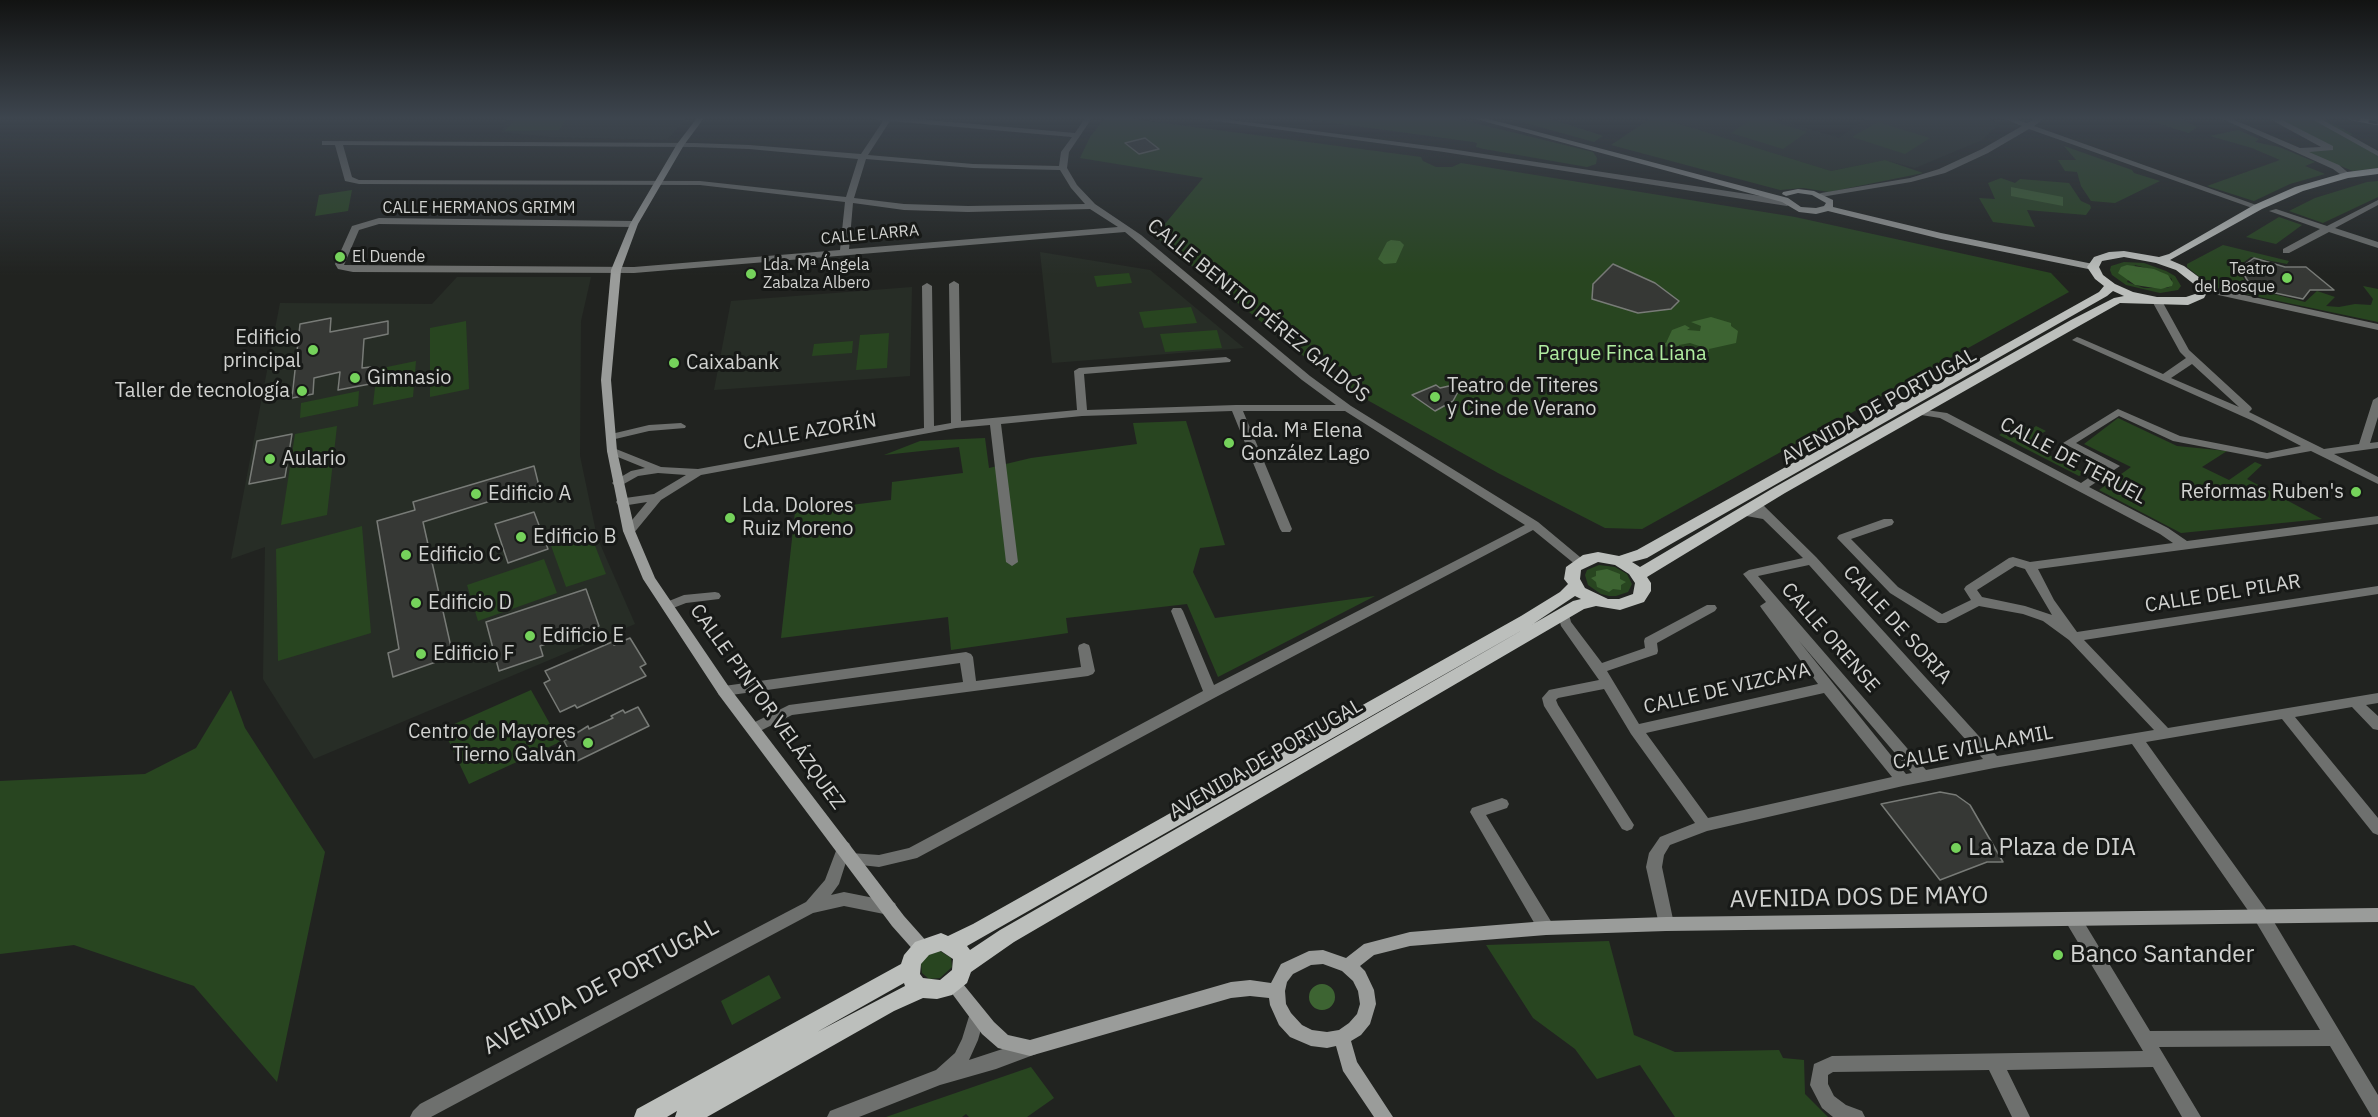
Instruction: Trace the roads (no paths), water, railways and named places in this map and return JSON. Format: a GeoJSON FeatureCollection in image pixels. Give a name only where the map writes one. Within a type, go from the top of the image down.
{"type":"FeatureCollection","features":[{"type":"Feature","properties":{"kind":"main road"},"geometry":{"type":"LineString","coordinates":[[2159,260],[2173,256],[2258,207],[2299,189],[2347,175],[2378,171]]}},
{"type":"Feature","properties":{"kind":"main road"},"geometry":{"type":"LineString","coordinates":[[2180,268],[2185,260],[2283,204],[2331,186],[2378,177]]}},
{"type":"Feature","properties":{"kind":"main road"},"geometry":{"type":"LineString","coordinates":[[2153,300],[2111,286],[2099,277],[2093,267],[2098,259],[2109,255],[2124,254],[2159,260],[2191,274],[2203,289]]}},
{"type":"Feature","properties":{"kind":"main road","name":"AVENIDA DE PORTUGAL"},"geometry":{"type":"LineString","coordinates":[[1619,561],[1642,554],[1666,541],[2103,294],[2111,286]]}},
{"type":"Feature","properties":{"kind":"main road","name":"AVENIDA DE PORTUGAL"},"geometry":{"type":"LineString","coordinates":[[1639,575],[1750,508],[2118,300],[2188,301],[2200,296],[2203,289]]}},
{"type":"Feature","properties":{"kind":"main road"},"geometry":{"type":"LineString","coordinates":[[1598,557],[1619,561],[1639,575],[1643,583],[1643,591],[1639,598],[1631,603],[1614,605],[1596,601],[1575,586],[1572,573],[1580,562],[1598,557]]}},
{"type":"Feature","properties":{"kind":"main road","name":"AVENIDA DE PORTUGAL"},"geometry":{"type":"LineString","coordinates":[[950,944],[980,930],[1527,620],[1564,596],[1575,586]]}},
{"type":"Feature","properties":{"kind":"main road","name":"AVENIDA DE PORTUGAL"},"geometry":{"type":"LineString","coordinates":[[958,975],[1007,936],[1579,605],[1596,601]]}},
{"type":"Feature","properties":{"kind":"main road"},"geometry":{"type":"LineString","coordinates":[[931,944],[950,944],[958,949],[963,957],[958,975],[937,990],[922,988],[912,980],[909,969],[911,961],[922,948],[931,944]]}},
{"type":"Feature","properties":{"kind":"main road"},"geometry":{"type":"LineString","coordinates":[[645,1117],[909,969]]}},
{"type":"Feature","properties":{"kind":"main road"},"geometry":{"type":"LineString","coordinates":[[686,1117],[886,1004],[922,988]]}},
{"type":"Feature","properties":{"kind":"street"},"geometry":{"type":"LineString","coordinates":[[346,170],[348,179],[359,182],[700,183],[904,207],[968,209],[1092,206]]}},
{"type":"Feature","properties":{"kind":"street","name":"CALLE PINTOR VELÁZQUEZ"},"geometry":{"type":"LineString","coordinates":[[665,170],[634,224],[616,270],[606,380],[612,451],[629,531],[650,579],[724,692],[922,948]]}},
{"type":"Feature","properties":{"kind":"street"},"geometry":{"type":"LineString","coordinates":[[844,252],[849,201],[858,170]]}},
{"type":"Feature","properties":{"kind":"street","name":"CALLE BENITO PÉREZ GALDÓS"},"geometry":{"type":"LineString","coordinates":[[1063,170],[1092,206],[1127,229],[1306,378],[1347,408],[1534,525],[1580,562]]}},
{"type":"Feature","properties":{"kind":"street"},"geometry":{"type":"LineString","coordinates":[[1584,170],[1786,199],[1806,191],[1821,195],[1830,202],[1828,208]]}},
{"type":"Feature","properties":{"kind":"street"},"geometry":{"type":"LineString","coordinates":[[1675,170],[1786,199]]}},
{"type":"Feature","properties":{"kind":"street"},"geometry":{"type":"LineString","coordinates":[[1682,170],[1786,199],[1808,211],[1828,208],[1941,236],[2093,267]]}},
{"type":"Feature","properties":{"kind":"street"},"geometry":{"type":"LineString","coordinates":[[1821,195],[1911,180],[1944,170]]}},
{"type":"Feature","properties":{"kind":"street"},"geometry":{"type":"LineString","coordinates":[[2153,170],[2258,207]]}},
{"type":"Feature","properties":{"kind":"street"},"geometry":{"type":"LineString","coordinates":[[2340,170],[2347,175]]}},
{"type":"Feature","properties":{"kind":"street"},"geometry":{"type":"LineString","coordinates":[[2286,251],[2378,202]]}},
{"type":"Feature","properties":{"kind":"street"},"geometry":{"type":"LineString","coordinates":[[2272,211],[2378,245]]}},
{"type":"Feature","properties":{"kind":"street","name":"CALLE HERMANOS GRIMM"},"geometry":{"type":"LineString","coordinates":[[616,270],[353,269],[341,267],[339,264],[355,228],[379,221],[634,224]]}},
{"type":"Feature","properties":{"kind":"street","name":"CALLE LARRA"},"geometry":{"type":"LineString","coordinates":[[616,270],[1127,229]]}},
{"type":"Feature","properties":{"kind":"street"},"geometry":{"type":"LineString","coordinates":[[954,284],[956,425]]}},
{"type":"Feature","properties":{"kind":"street"},"geometry":{"type":"LineString","coordinates":[[927,286],[929,430]]}},
{"type":"Feature","properties":{"kind":"street"},"geometry":{"type":"LineString","coordinates":[[2203,289],[2378,327]]}},
{"type":"Feature","properties":{"kind":"street"},"geometry":{"type":"LineString","coordinates":[[2153,300],[2185,352],[2257,419]]}},
{"type":"Feature","properties":{"kind":"street"},"geometry":{"type":"LineString","coordinates":[[2077,340],[2257,419],[2378,481]]}},
{"type":"Feature","properties":{"kind":"street"},"geometry":{"type":"LineString","coordinates":[[2164,378],[2192,359]]}},
{"type":"Feature","properties":{"kind":"street"},"geometry":{"type":"LineString","coordinates":[[1082,413],[1078,371],[1226,360]]}},
{"type":"Feature","properties":{"kind":"street"},"geometry":{"type":"LineString","coordinates":[[2364,446],[2375,419],[2378,400]]}},
{"type":"Feature","properties":{"kind":"street","name":"CALLE DE TERUEL"},"geometry":{"type":"LineString","coordinates":[[1934,403],[1943,415]]}},
{"type":"Feature","properties":{"kind":"street"},"geometry":{"type":"LineString","coordinates":[[1236,408],[1286,529]]}},
{"type":"Feature","properties":{"kind":"street","name":"CALLE AZORÍN"},"geometry":{"type":"LineString","coordinates":[[618,483],[635,473],[659,470],[698,472],[956,425],[1082,413],[1236,408],[1347,408]]}},
{"type":"Feature","properties":{"kind":"street","name":"CALLE DE TERUEL"},"geometry":{"type":"LineString","coordinates":[[1919,412],[1943,415],[2164,531],[2183,544]]}},
{"type":"Feature","properties":{"kind":"street"},"geometry":{"type":"LineString","coordinates":[[2082,487],[2115,466],[2068,443],[2118,412],[2177,439],[2268,456],[2313,447]]}},
{"type":"Feature","properties":{"kind":"street"},"geometry":{"type":"LineString","coordinates":[[995,422],[1012,562]]}},
{"type":"Feature","properties":{"kind":"street"},"geometry":{"type":"LineString","coordinates":[[611,437],[649,428],[681,426]]}},
{"type":"Feature","properties":{"kind":"street"},"geometry":{"type":"LineString","coordinates":[[2324,452],[2378,444]]}},
{"type":"Feature","properties":{"kind":"street","name":"CALLE AZORÍN"},"geometry":{"type":"LineString","coordinates":[[612,451],[659,470]]}},
{"type":"Feature","properties":{"kind":"street"},"geometry":{"type":"LineString","coordinates":[[659,470],[671,478],[670,488]]}},
{"type":"Feature","properties":{"kind":"street","name":"CALLE AZORÍN"},"geometry":{"type":"LineString","coordinates":[[629,531],[657,497],[698,472]]}},
{"type":"Feature","properties":{"kind":"street","name":"CALLE AZORÍN"},"geometry":{"type":"LineString","coordinates":[[622,502],[657,497]]}},
{"type":"Feature","properties":{"kind":"street","name":"CALLE DE SORIA"},"geometry":{"type":"LineString","coordinates":[[1750,508],[1767,516],[1812,560],[1994,762]]}},
{"type":"Feature","properties":{"kind":"street"},"geometry":{"type":"LineString","coordinates":[[1978,601],[1970,589],[2013,561],[2030,566],[2378,520]]}},
{"type":"Feature","properties":{"kind":"street"},"geometry":{"type":"LineString","coordinates":[[1888,522],[1843,538],[1894,590],[1942,621],[1978,601],[2025,610],[2046,618],[2074,637]]}},
{"type":"Feature","properties":{"kind":"street"},"geometry":{"type":"LineString","coordinates":[[810,908],[831,884],[848,853],[879,861],[912,854],[1211,693],[1534,525]]}},
{"type":"Feature","properties":{"kind":"street","name":"CALLE ORENSE"},"geometry":{"type":"LineString","coordinates":[[1812,560],[1749,574],[1923,776]]}},
{"type":"Feature","properties":{"kind":"street"},"geometry":{"type":"LineString","coordinates":[[2030,566],[2049,602],[2074,637],[2166,734]]}},
{"type":"Feature","properties":{"kind":"street","name":"CALLE DEL PILAR"},"geometry":{"type":"LineString","coordinates":[[2074,637],[2378,591]]}},
{"type":"Feature","properties":{"kind":"street"},"geometry":{"type":"LineString","coordinates":[[668,606],[684,599],[716,596]]}},
{"type":"Feature","properties":{"kind":"street"},"geometry":{"type":"LineString","coordinates":[[1766,606],[1827,687],[1903,780]]}},
{"type":"Feature","properties":{"kind":"street"},"geometry":{"type":"LineString","coordinates":[[1599,669],[1652,651],[1650,640],[1712,608]]}},
{"type":"Feature","properties":{"kind":"street"},"geometry":{"type":"LineString","coordinates":[[1177,611],[1211,693]]}},
{"type":"Feature","properties":{"kind":"street"},"geometry":{"type":"LineString","coordinates":[[1564,614],[1565,623],[1599,669],[1636,730],[1705,825]]}},
{"type":"Feature","properties":{"kind":"street"},"geometry":{"type":"LineString","coordinates":[[754,729],[789,710],[1088,671],[1084,648]]}},
{"type":"Feature","properties":{"kind":"street"},"geometry":{"type":"LineString","coordinates":[[724,692],[966,657],[970,687]]}},
{"type":"Feature","properties":{"kind":"street"},"geometry":{"type":"LineString","coordinates":[[1607,683],[1554,694],[1550,698],[1551,706],[1627,825]]}},
{"type":"Feature","properties":{"kind":"street","name":"CALLE DE VIZCAYA"},"geometry":{"type":"LineString","coordinates":[[1636,730],[1827,687]]}},
{"type":"Feature","properties":{"kind":"street","name":"CALLE VILLAAMIL"},"geometry":{"type":"LineString","coordinates":[[1666,924],[1654,867],[1657,853],[1665,841],[1705,825],[1994,762],[2378,698]]}},
{"type":"Feature","properties":{"kind":"street"},"geometry":{"type":"LineString","coordinates":[[2355,702],[2378,725]]}},
{"type":"Feature","properties":{"kind":"street"},"geometry":{"type":"LineString","coordinates":[[2286,715],[2378,829]]}},
{"type":"Feature","properties":{"kind":"street"},"geometry":{"type":"LineString","coordinates":[[2136,739],[2262,917],[2378,1111]]}},
{"type":"Feature","properties":{"kind":"street"},"geometry":{"type":"LineString","coordinates":[[1502,804],[1477,812],[1546,928]]}},
{"type":"Feature","properties":{"kind":"street"},"geometry":{"type":"LineString","coordinates":[[810,908],[844,899],[889,908]]}},
{"type":"Feature","properties":{"kind":"street","name":"AVENIDA DE PORTUGAL"},"geometry":{"type":"LineString","coordinates":[[419,1117],[426,1110],[810,908]]}},
{"type":"Feature","properties":{"kind":"street","name":"AVENIDA DOS DE MAYO"},"geometry":{"type":"LineString","coordinates":[[1348,966],[1370,949],[1410,939],[1546,928],[1666,924],[2378,915]]}},
{"type":"Feature","properties":{"kind":"street"},"geometry":{"type":"LineString","coordinates":[[2073,919],[2192,1117]]}},
{"type":"Feature","properties":{"kind":"street"},"geometry":{"type":"LineString","coordinates":[[1309,957],[1329,958],[1348,966],[1359,976],[1366,990],[1368,1004],[1364,1018],[1355,1029],[1342,1037],[1318,1039],[1296,1031],[1285,1019],[1278,1005],[1277,991],[1280,979],[1287,969],[1309,957]]}},
{"type":"Feature","properties":{"kind":"street"},"geometry":{"type":"LineString","coordinates":[[958,975],[977,1015],[1004,1042],[1030,1048]]}},
{"type":"Feature","properties":{"kind":"street"},"geometry":{"type":"LineString","coordinates":[[836,1117],[940,1077],[996,1061],[1030,1048],[1231,990],[1250,988],[1277,991]]}},
{"type":"Feature","properties":{"kind":"street"},"geometry":{"type":"LineString","coordinates":[[940,1077],[961,1059],[970,1040],[977,1015]]}},
{"type":"Feature","properties":{"kind":"street"},"geometry":{"type":"LineString","coordinates":[[1342,1037],[1349,1065],[1384,1117]]}},
{"type":"Feature","properties":{"kind":"street"},"geometry":{"type":"LineString","coordinates":[[2145,1039],[2334,1038]]}},
{"type":"Feature","properties":{"kind":"street"},"geometry":{"type":"LineString","coordinates":[[1856,1117],[1841,1112],[1828,1102],[1819,1085],[1820,1070],[1832,1064],[2156,1059]]}},
{"type":"Feature","properties":{"kind":"street"},"geometry":{"type":"LineString","coordinates":[[1994,1062],[2020,1117]]}},
{"type":"Feature","properties":{"kind":"place","name":"El Duende"},"geometry":{"type":"Point","coordinates":[340,257]}},
{"type":"Feature","properties":{"kind":"place","name":"Lda. Mª Ángela Zabalza Albero"},"geometry":{"type":"Point","coordinates":[751,274]}},
{"type":"Feature","properties":{"kind":"place","name":"Teatro del Bosque"},"geometry":{"type":"Point","coordinates":[2287,278]}},
{"type":"Feature","properties":{"kind":"place","name":"Edificio principal"},"geometry":{"type":"Point","coordinates":[313,350]}},
{"type":"Feature","properties":{"kind":"place","name":"Caixabank"},"geometry":{"type":"Point","coordinates":[674,363]}},
{"type":"Feature","properties":{"kind":"place","name":"Gimnasio"},"geometry":{"type":"Point","coordinates":[355,378]}},
{"type":"Feature","properties":{"kind":"place","name":"Taller de tecnología"},"geometry":{"type":"Point","coordinates":[302,391]}},
{"type":"Feature","properties":{"kind":"place","name":"Teatro de Titeres y Cine de Verano"},"geometry":{"type":"Point","coordinates":[1435,397]}},
{"type":"Feature","properties":{"kind":"place","name":"Lda. Mª Elena González Lago"},"geometry":{"type":"Point","coordinates":[1229,443]}},
{"type":"Feature","properties":{"kind":"place","name":"Aulario"},"geometry":{"type":"Point","coordinates":[270,459]}},
{"type":"Feature","properties":{"kind":"place","name":"Reformas Ruben's"},"geometry":{"type":"Point","coordinates":[2356,492]}},
{"type":"Feature","properties":{"kind":"place","name":"Edificio A"},"geometry":{"type":"Point","coordinates":[476,494]}},
{"type":"Feature","properties":{"kind":"place","name":"Lda. Dolores Ruiz Moreno"},"geometry":{"type":"Point","coordinates":[730,518]}},
{"type":"Feature","properties":{"kind":"place","name":"Edificio B"},"geometry":{"type":"Point","coordinates":[521,537]}},
{"type":"Feature","properties":{"kind":"place","name":"Edificio C"},"geometry":{"type":"Point","coordinates":[406,555]}},
{"type":"Feature","properties":{"kind":"place","name":"Edificio D"},"geometry":{"type":"Point","coordinates":[416,603]}},
{"type":"Feature","properties":{"kind":"place","name":"Edificio E"},"geometry":{"type":"Point","coordinates":[530,636]}},
{"type":"Feature","properties":{"kind":"place","name":"Edificio F"},"geometry":{"type":"Point","coordinates":[421,654]}},
{"type":"Feature","properties":{"kind":"place","name":"Centro de Mayores Tierno Galván"},"geometry":{"type":"Point","coordinates":[588,743]}},
{"type":"Feature","properties":{"kind":"place","name":"La Plaza de DIA"},"geometry":{"type":"Point","coordinates":[1956,848]}},
{"type":"Feature","properties":{"kind":"place","name":"Banco Santander"},"geometry":{"type":"Point","coordinates":[2058,955]}},
{"type":"Feature","properties":{"kind":"park label","name":"Parque Finca Liana"},"geometry":{"type":"Point","coordinates":[1622,354]}}]}
